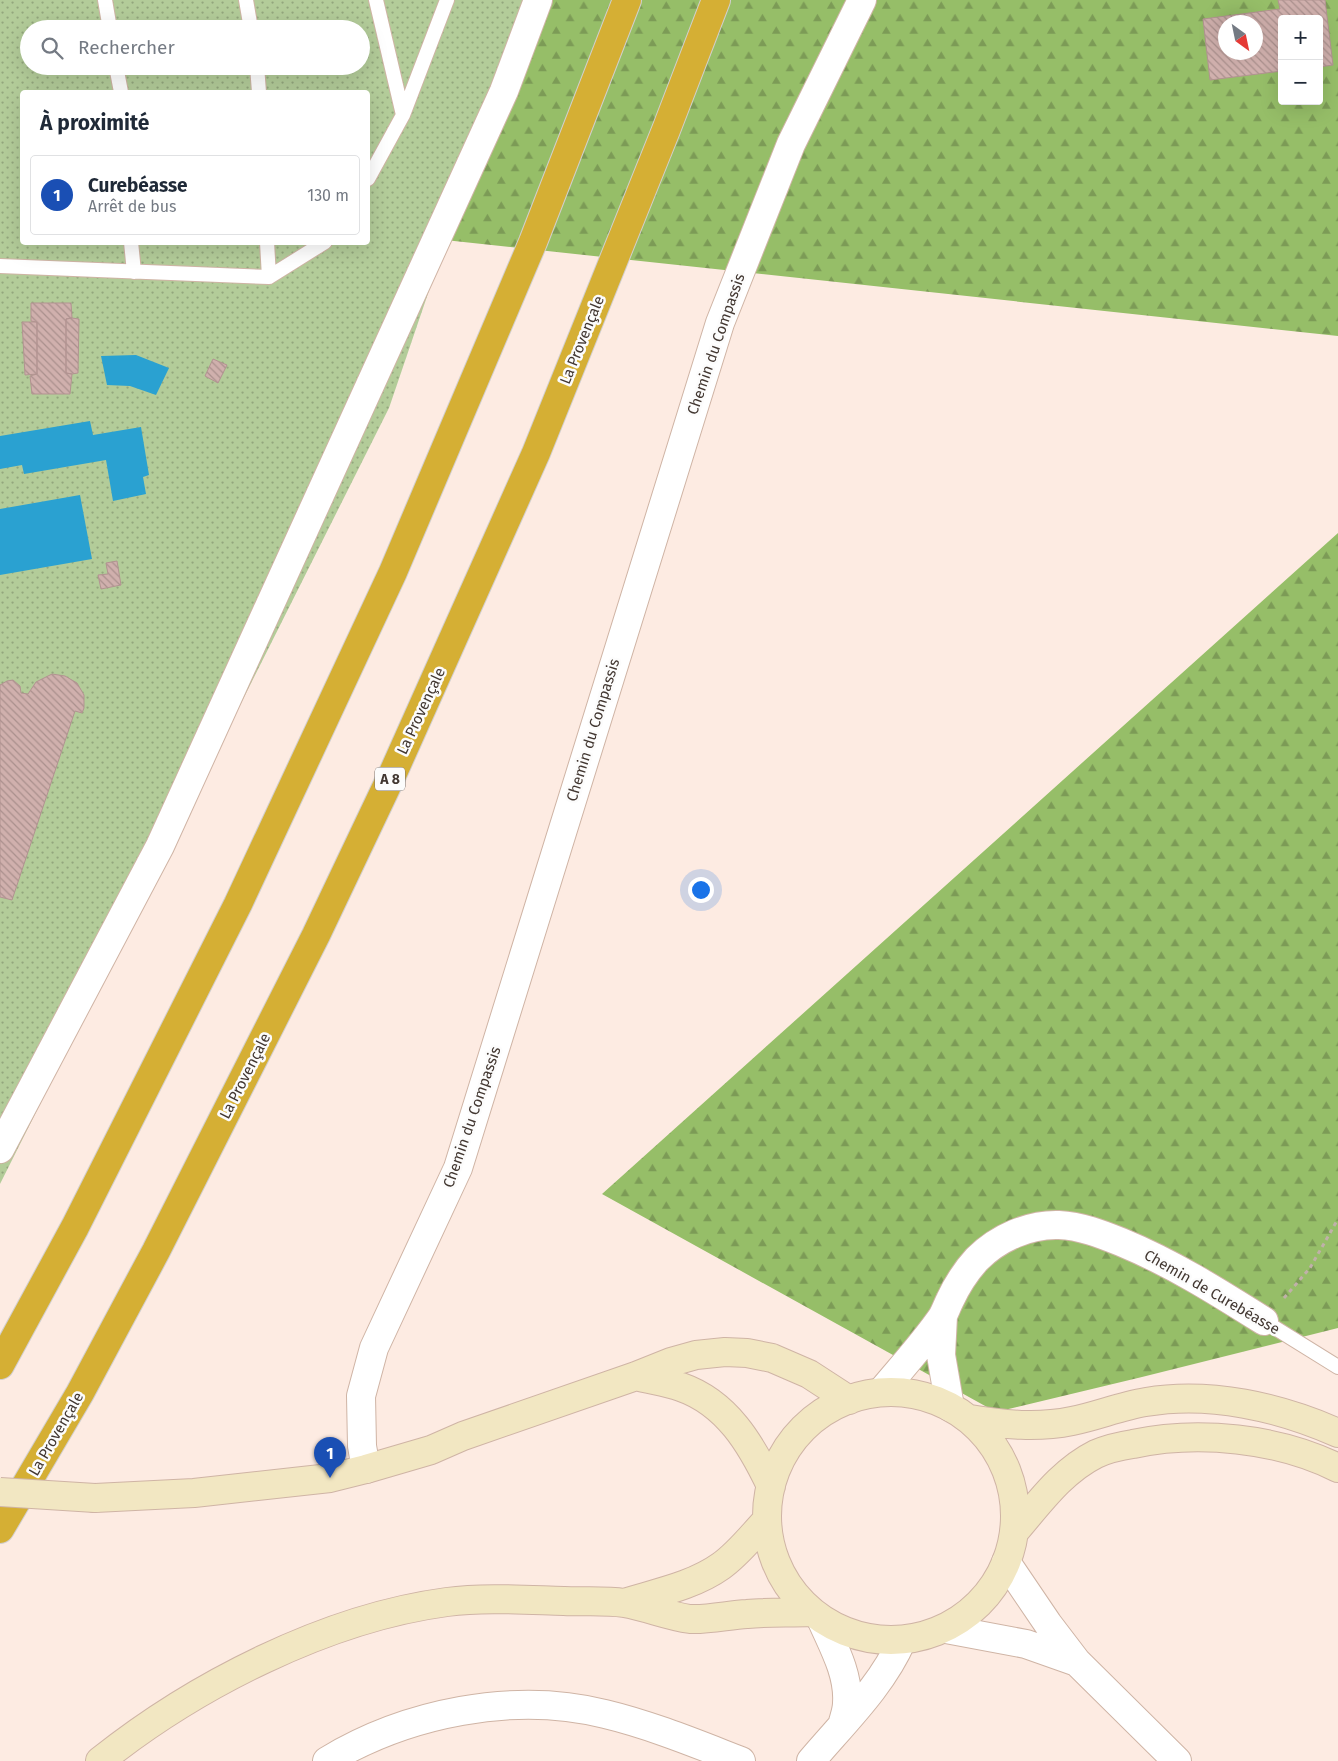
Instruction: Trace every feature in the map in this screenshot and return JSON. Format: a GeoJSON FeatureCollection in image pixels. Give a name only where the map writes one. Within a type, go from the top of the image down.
{"type":"FeatureCollection","features":[{"type":"Feature","properties":{"kind":"highway"},"geometry":{"type":"LineString","coordinates":[[0,1365],[76,1227],[238,904],[389,581],[533,242],[627,0]]}},
{"type":"Feature","properties":{"kind":"highway","name":"La Provençale"},"geometry":{"type":"LineString","coordinates":[[0,1529],[80,1393],[156,1251],[316,935],[392,773],[536,453],[666,130],[716,0]]}},
{"type":"Feature","properties":{"kind":"main road"},"geometry":{"type":"LineString","coordinates":[[0,1492],[95,1498],[194,1493],[330,1478],[432,1450],[463,1436],[671,1362],[696,1355],[725,1352],[747,1353],[772,1358],[809,1374],[849,1400]]}},
{"type":"Feature","properties":{"kind":"main road"},"geometry":{"type":"LineString","coordinates":[[636,1376],[681,1387],[718,1407],[744,1438],[760,1463],[771,1486]]}},
{"type":"Feature","properties":{"kind":"main road"},"geometry":{"type":"LineString","coordinates":[[960,1413],[992,1444],[1005,1466],[1015,1501],[1016,1530],[1001,1576],[988,1594],[972,1610],[946,1629],[921,1638],[883,1640],[862,1636],[845,1632],[816,1617],[799,1599],[781,1572],[770,1545],[765,1522],[766,1506],[778,1466],[791,1442],[815,1419],[829,1410],[865,1393],[882,1391],[903,1392],[927,1397],[960,1413],[1000,1424],[1026,1426],[1072,1421],[1145,1402],[1176,1399],[1231,1401],[1297,1417],[1338,1433]]}},
{"type":"Feature","properties":{"kind":"main road"},"geometry":{"type":"LineString","coordinates":[[1016,1530],[1060,1480],[1084,1462],[1097,1454],[1116,1447],[1146,1441],[1175,1438],[1239,1439],[1290,1451],[1338,1468]]}},
{"type":"Feature","properties":{"kind":"main road"},"geometry":{"type":"LineString","coordinates":[[624,1603],[700,1578],[720,1566],[736,1553],[765,1522]]}},
{"type":"Feature","properties":{"kind":"main road"},"geometry":{"type":"LineString","coordinates":[[100,1761],[132,1735],[209,1688],[269,1656],[328,1633],[380,1616],[447,1602],[509,1600],[624,1603],[662,1614],[692,1619],[750,1614],[816,1617]]}},
{"type":"Feature","properties":{"kind":"street"},"geometry":{"type":"LineString","coordinates":[[0,1148],[160,846],[504,90],[538,0]]}},
{"type":"Feature","properties":{"kind":"street","name":"Chemin du Compassis"},"geometry":{"type":"LineString","coordinates":[[366,1469],[362,1446],[361,1396],[374,1348],[458,1168],[720,322],[792,144],[862,0]]}},
{"type":"Feature","properties":{"kind":"street","name":"Chemin de Curebéasse"},"geometry":{"type":"LineString","coordinates":[[943,1316],[964,1275],[994,1244],[1036,1227],[1058,1225],[1088,1230],[1141,1250],[1219,1292],[1264,1321]]}},
{"type":"Feature","properties":{"kind":"street"},"geometry":{"type":"LineString","coordinates":[[882,1391],[943,1316]]}},
{"type":"Feature","properties":{"kind":"street"},"geometry":{"type":"LineString","coordinates":[[943,1316],[941,1355],[960,1413]]}},
{"type":"Feature","properties":{"kind":"street"},"geometry":{"type":"LineString","coordinates":[[1006,1562],[1048,1624],[1077,1662],[1177,1761]]}},
{"type":"Feature","properties":{"kind":"street"},"geometry":{"type":"LineString","coordinates":[[816,1617],[842,1668],[847,1685],[847,1702],[843,1722]]}},
{"type":"Feature","properties":{"kind":"street"},"geometry":{"type":"LineString","coordinates":[[946,1629],[1026,1644],[1077,1662]]}},
{"type":"Feature","properties":{"kind":"street"},"geometry":{"type":"LineString","coordinates":[[811,1761],[867,1696],[893,1660],[902,1640]]}},
{"type":"Feature","properties":{"kind":"street"},"geometry":{"type":"LineString","coordinates":[[327,1761],[381,1734],[415,1722],[463,1710],[526,1705],[577,1708],[604,1713],[742,1761]]}},
{"type":"Feature","properties":{"kind":"lane"},"geometry":{"type":"LineString","coordinates":[[105,0],[108,20]]}},
{"type":"Feature","properties":{"kind":"lane"},"geometry":{"type":"LineString","coordinates":[[246,0],[250,20]]}},
{"type":"Feature","properties":{"kind":"lane"},"geometry":{"type":"LineString","coordinates":[[376,0],[403,115]]}},
{"type":"Feature","properties":{"kind":"lane"},"geometry":{"type":"LineString","coordinates":[[370,175],[403,115],[447,0]]}},
{"type":"Feature","properties":{"kind":"lane"},"geometry":{"type":"LineString","coordinates":[[117,75],[120,90]]}},
{"type":"Feature","properties":{"kind":"lane"},"geometry":{"type":"LineString","coordinates":[[257,75],[258,90]]}},
{"type":"Feature","properties":{"kind":"lane"},"geometry":{"type":"LineString","coordinates":[[131,245],[134,272]]}},
{"type":"Feature","properties":{"kind":"lane"},"geometry":{"type":"LineString","coordinates":[[267,245],[269,277]]}},
{"type":"Feature","properties":{"kind":"lane"},"geometry":{"type":"LineString","coordinates":[[0,266],[269,277],[319,245]]}},
{"type":"Feature","properties":{"kind":"lane","name":"Chemin de Curebéasse"},"geometry":{"type":"LineString","coordinates":[[1264,1321],[1338,1367]]}},
{"type":"Feature","properties":{"kind":"path"},"geometry":{"type":"LineString","coordinates":[[1264,1321],[1310,1268],[1338,1219]]}},
{"type":"Feature","properties":{"kind":"green space"},"geometry":{"type":"Polygon","coordinates":[[[0,0],[1338,0],[1338,336],[389,234],[370,106],[370,90],[20,90],[20,245],[0,296],[0,0]]]}},
{"type":"Feature","properties":{"kind":"green space"},"geometry":{"type":"Polygon","coordinates":[[[0,0],[528,0],[389,408],[0,1184],[0,0]]]}},
{"type":"Feature","properties":{"kind":"green space"},"geometry":{"type":"Polygon","coordinates":[[[1338,533],[1338,1328],[996,1412],[602,1194],[1338,533]]]}},
{"type":"Feature","properties":{"kind":"water"},"geometry":{"type":"Polygon","coordinates":[[[136,355],[169,368],[156,395],[130,386],[107,385],[101,356],[136,355]]]}},
{"type":"Feature","properties":{"kind":"water"},"geometry":{"type":"Polygon","coordinates":[[[90,421],[93,435],[141,427],[149,475],[143,477],[146,494],[113,501],[106,460],[24,474],[22,465],[0,469],[0,436],[90,421]]]}},
{"type":"Feature","properties":{"kind":"water"},"geometry":{"type":"Polygon","coordinates":[[[80,495],[92,559],[0,575],[0,509],[80,495]]]}},
{"type":"Feature","properties":{"kind":"building"},"geometry":{"type":"Polygon","coordinates":[[[1278,0],[1325,0],[1333,65],[1323,66],[1323,15],[1278,15],[1278,72],[1210,80],[1203,19],[1218,17],[1218,60],[1263,60],[1263,15],[1234,15],[1280,9],[1278,0]]]}},
{"type":"Feature","properties":{"kind":"building"},"geometry":{"type":"Polygon","coordinates":[[[31,303],[71,303],[72,318],[66,319],[66,373],[72,374],[70,394],[32,394],[30,376],[37,374],[37,322],[31,321],[31,303]]]}},
{"type":"Feature","properties":{"kind":"building"},"geometry":{"type":"Polygon","coordinates":[[[66,319],[79,319],[78,373],[72,374],[66,373],[66,319]]]}},
{"type":"Feature","properties":{"kind":"building"},"geometry":{"type":"Polygon","coordinates":[[[22,322],[37,322],[37,374],[25,375],[22,322]]]}},
{"type":"Feature","properties":{"kind":"building"},"geometry":{"type":"Polygon","coordinates":[[[213,359],[227,365],[218,383],[205,376],[213,359]]]}},
{"type":"Feature","properties":{"kind":"building"},"geometry":{"type":"Polygon","coordinates":[[[117,561],[121,585],[101,589],[98,575],[108,574],[106,563],[117,561]]]}},
{"type":"Feature","properties":{"kind":"building"},"geometry":{"type":"Polygon","coordinates":[[[52,674],[65,676],[77,683],[84,695],[84,708],[82,713],[75,711],[12,900],[0,897],[0,685],[13,680],[20,686],[21,693],[28,694],[36,682],[52,674]]]}},
{"type":"Feature","properties":{"kind":"place","name":"Curebéasse"},"geometry":{"type":"Point","coordinates":[330,1478]}}]}
